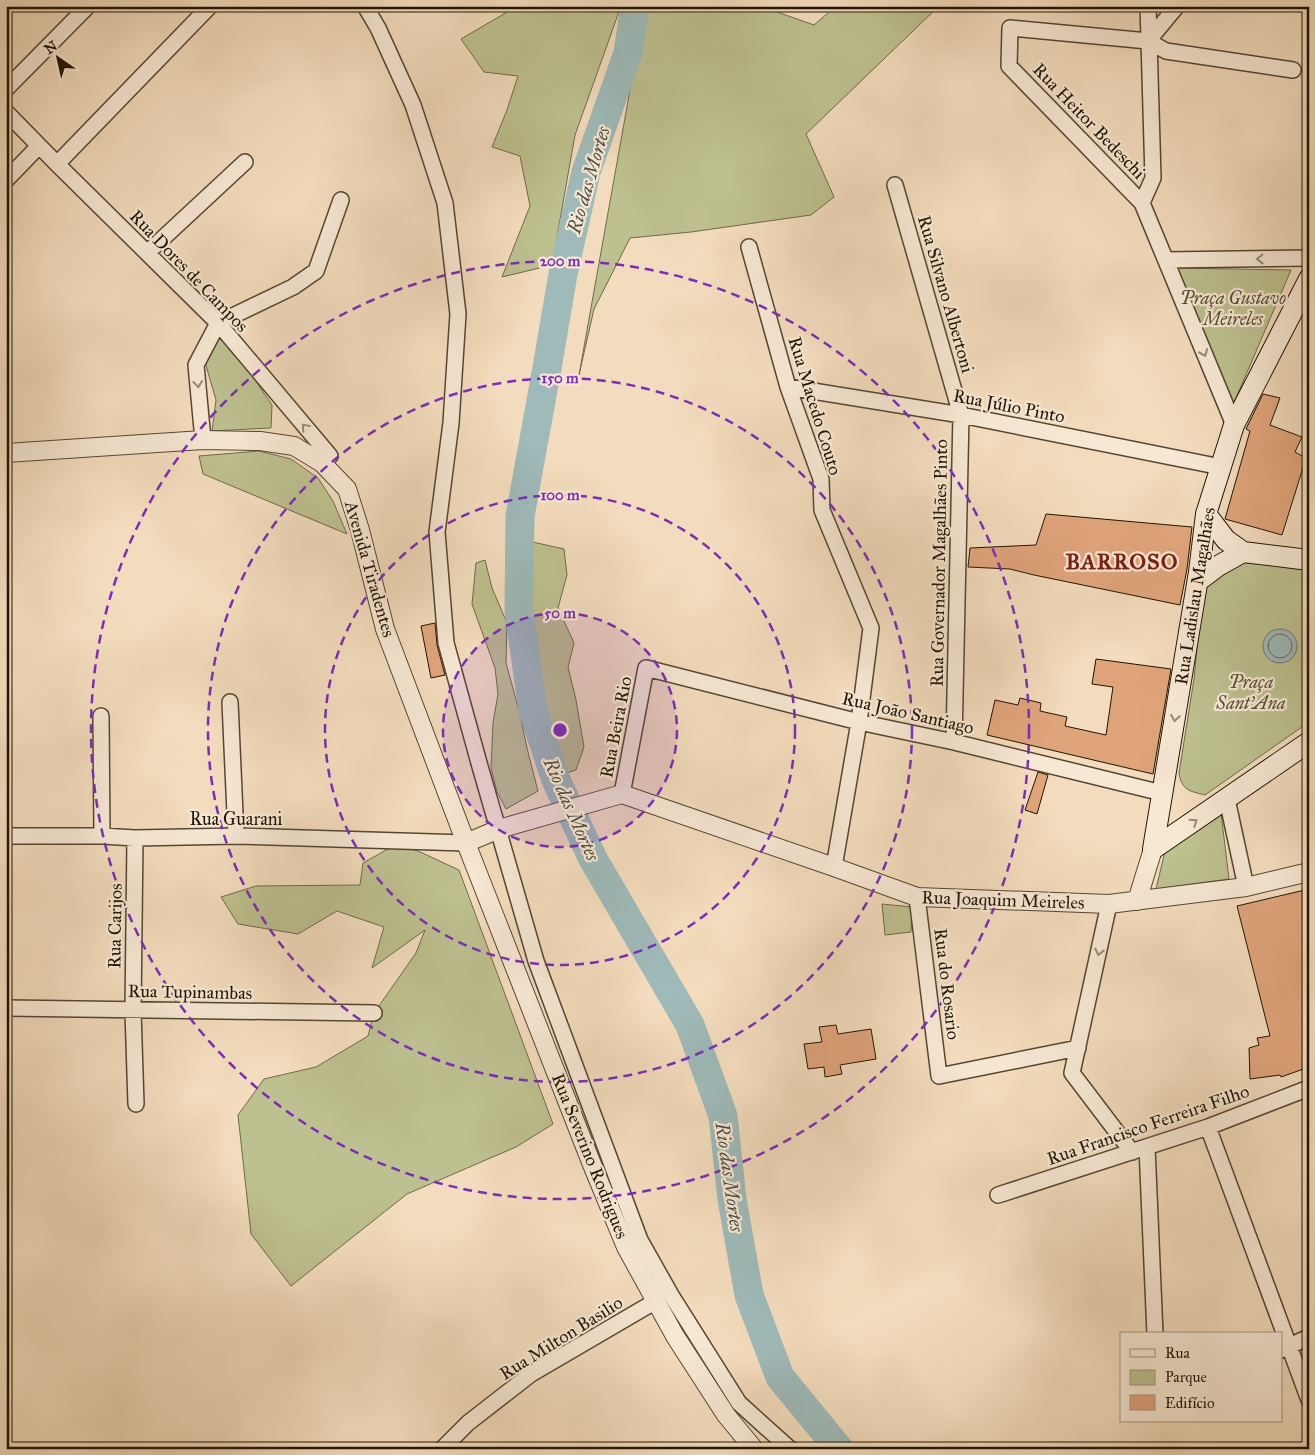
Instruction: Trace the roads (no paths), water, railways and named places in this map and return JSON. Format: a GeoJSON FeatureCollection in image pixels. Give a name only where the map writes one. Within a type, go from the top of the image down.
{"type":"FeatureCollection","features":[{"type":"Feature","properties":{"kind":"main road","name":"Rua Ladislau Magalhães"},"geometry":{"type":"LineString","coordinates":[[1153,849],[1198,581],[1206,514],[1234,425],[1309,279]]}},
{"type":"Feature","properties":{"kind":"main road"},"geometry":{"type":"LineString","coordinates":[[1206,514],[1226,540],[1244,552],[1309,560]]}},
{"type":"Feature","properties":{"kind":"main road"},"geometry":{"type":"LineString","coordinates":[[1198,581],[1218,566],[1244,552]]}},
{"type":"Feature","properties":{"kind":"main road"},"geometry":{"type":"LineString","coordinates":[[1153,849],[1309,742]]}},
{"type":"Feature","properties":{"kind":"street"},"geometry":{"type":"LineString","coordinates":[[6,89],[88,6]]}},
{"type":"Feature","properties":{"kind":"street"},"geometry":{"type":"LineString","coordinates":[[57,164],[210,6]]}},
{"type":"Feature","properties":{"kind":"street"},"geometry":{"type":"LineString","coordinates":[[365,6],[378,28],[413,105],[445,203],[458,314],[451,423],[437,532],[446,643],[478,764],[536,960],[640,1240],[671,1295],[739,1403],[790,1449]]}},
{"type":"Feature","properties":{"kind":"street"},"geometry":{"type":"LineString","coordinates":[[1148,6],[1153,178],[1142,203],[1234,425]]}},
{"type":"Feature","properties":{"kind":"street"},"geometry":{"type":"LineString","coordinates":[[1148,40],[1177,6]]}},
{"type":"Feature","properties":{"kind":"street","name":"Rua Heitor Bedeschi"},"geometry":{"type":"LineString","coordinates":[[1142,203],[1009,66],[1010,28],[1148,40]]}},
{"type":"Feature","properties":{"kind":"street"},"geometry":{"type":"LineString","coordinates":[[1148,40],[1166,51],[1293,70]]}},
{"type":"Feature","properties":{"kind":"street","name":"Rua Dores de Campos"},"geometry":{"type":"LineString","coordinates":[[6,112],[218,324],[330,456],[322,463]]}},
{"type":"Feature","properties":{"kind":"street"},"geometry":{"type":"LineString","coordinates":[[6,180],[39,146]]}},
{"type":"Feature","properties":{"kind":"street"},"geometry":{"type":"LineString","coordinates":[[147,253],[244,162]]}},
{"type":"Feature","properties":{"kind":"street","name":"Rua Silvano Albertoni"},"geometry":{"type":"LineString","coordinates":[[895,184],[961,415]]}},
{"type":"Feature","properties":{"kind":"street"},"geometry":{"type":"LineString","coordinates":[[203,440],[196,365],[218,324],[293,287],[316,271],[341,200]]}},
{"type":"Feature","properties":{"kind":"street","name":"Rua Macedo Couto"},"geometry":{"type":"LineString","coordinates":[[749,247],[788,387],[821,479],[822,510],[871,628],[859,722],[834,867]]}},
{"type":"Feature","properties":{"kind":"street"},"geometry":{"type":"LineString","coordinates":[[1166,260],[1309,258]]}},
{"type":"Feature","properties":{"kind":"street","name":"Rua Júlio Pinto"},"geometry":{"type":"LineString","coordinates":[[788,387],[961,415],[1221,467]]}},
{"type":"Feature","properties":{"kind":"street","name":"Rua Governador Magalhães Pinto"},"geometry":{"type":"LineString","coordinates":[[954,742],[961,415]]}},
{"type":"Feature","properties":{"kind":"street","name":"Avenida Tiradentes"},"geometry":{"type":"LineString","coordinates":[[6,453],[203,440],[260,441],[294,446],[322,463],[347,489],[360,530],[385,629],[466,843]]}},
{"type":"Feature","properties":{"kind":"street","name":"Rua João Santiago"},"geometry":{"type":"LineString","coordinates":[[646,668],[859,722],[954,742],[1162,793]]}},
{"type":"Feature","properties":{"kind":"street","name":"Rua Beira Rio"},"geometry":{"type":"LineString","coordinates":[[622,794],[646,668]]}},
{"type":"Feature","properties":{"kind":"street"},"geometry":{"type":"LineString","coordinates":[[230,702],[236,836]]}},
{"type":"Feature","properties":{"kind":"street"},"geometry":{"type":"LineString","coordinates":[[101,716],[102,836]]}},
{"type":"Feature","properties":{"kind":"street"},"geometry":{"type":"LineString","coordinates":[[466,843],[499,830],[622,794]]}},
{"type":"Feature","properties":{"kind":"street","name":"Rua Joaquim Meireles"},"geometry":{"type":"LineString","coordinates":[[622,794],[917,897],[1109,904],[1246,887],[1309,872]]}},
{"type":"Feature","properties":{"kind":"street"},"geometry":{"type":"LineString","coordinates":[[1228,799],[1246,887]]}},
{"type":"Feature","properties":{"kind":"street","name":"Rua Guarani"},"geometry":{"type":"LineString","coordinates":[[6,836],[135,838],[236,836],[466,843]]}},
{"type":"Feature","properties":{"kind":"street","name":"Rua Carijos"},"geometry":{"type":"LineString","coordinates":[[135,838],[133,1011],[136,1104]]}},
{"type":"Feature","properties":{"kind":"street","name":"Rua Severino Rodrigues"},"geometry":{"type":"LineString","coordinates":[[466,843],[626,1247],[676,1336],[726,1415],[754,1449]]}},
{"type":"Feature","properties":{"kind":"street","name":"Rua Ladislau Magalhães"},"geometry":{"type":"LineString","coordinates":[[1137,901],[1153,849]]}},
{"type":"Feature","properties":{"kind":"street","name":"Rua do Rosario"},"geometry":{"type":"LineString","coordinates":[[917,897],[939,1076],[1078,1048]]}},
{"type":"Feature","properties":{"kind":"street"},"geometry":{"type":"LineString","coordinates":[[1109,904],[1072,1073],[1132,1152]]}},
{"type":"Feature","properties":{"kind":"street","name":"Rua Tupinambas"},"geometry":{"type":"LineString","coordinates":[[6,1008],[374,1013]]}},
{"type":"Feature","properties":{"kind":"street","name":"Rua Francisco Ferreira Filho"},"geometry":{"type":"LineString","coordinates":[[998,1195],[1208,1127],[1309,1088]]}},
{"type":"Feature","properties":{"kind":"street"},"geometry":{"type":"LineString","coordinates":[[1208,1127],[1280,1332]]}},
{"type":"Feature","properties":{"kind":"street"},"geometry":{"type":"LineString","coordinates":[[1147,1147],[1155,1332]]}},
{"type":"Feature","properties":{"kind":"street","name":"Rua Milton Basilio"},"geometry":{"type":"LineString","coordinates":[[442,1449],[468,1423],[531,1374],[656,1301]]}},
{"type":"Feature","properties":{"kind":"street"},"geometry":{"type":"LineString","coordinates":[[1309,1337],[1286,1348],[1309,1400]]}},
{"type":"Feature","properties":{"kind":"water"},"geometry":{"type":"Polygon","coordinates":[[[1280,629],[1292,634],[1297,646],[1292,658],[1280,663],[1268,658],[1263,646],[1268,634],[1280,629]]]}},
{"type":"Feature","properties":{"kind":"waterway","name":"Rio das Mortes"},"geometry":{"type":"LineString","coordinates":[[635,6],[628,53],[586,172],[563,274],[520,516],[519,611],[533,711],[556,780],[593,859],[690,1025],[723,1116],[732,1199],[749,1295],[780,1377],[839,1449]]}},
{"type":"Feature","properties":{"kind":"district","name":"BARROSO"},"geometry":{"type":"Point","coordinates":[1122,561]}},
{"type":"Feature","properties":{"kind":"park label","name":"Praça Gustavo Meireles"},"geometry":{"type":"Point","coordinates":[1233,308]}},
{"type":"Feature","properties":{"kind":"park label","name":"Praça Sant'Ana"},"geometry":{"type":"Point","coordinates":[1251,692]}}]}
